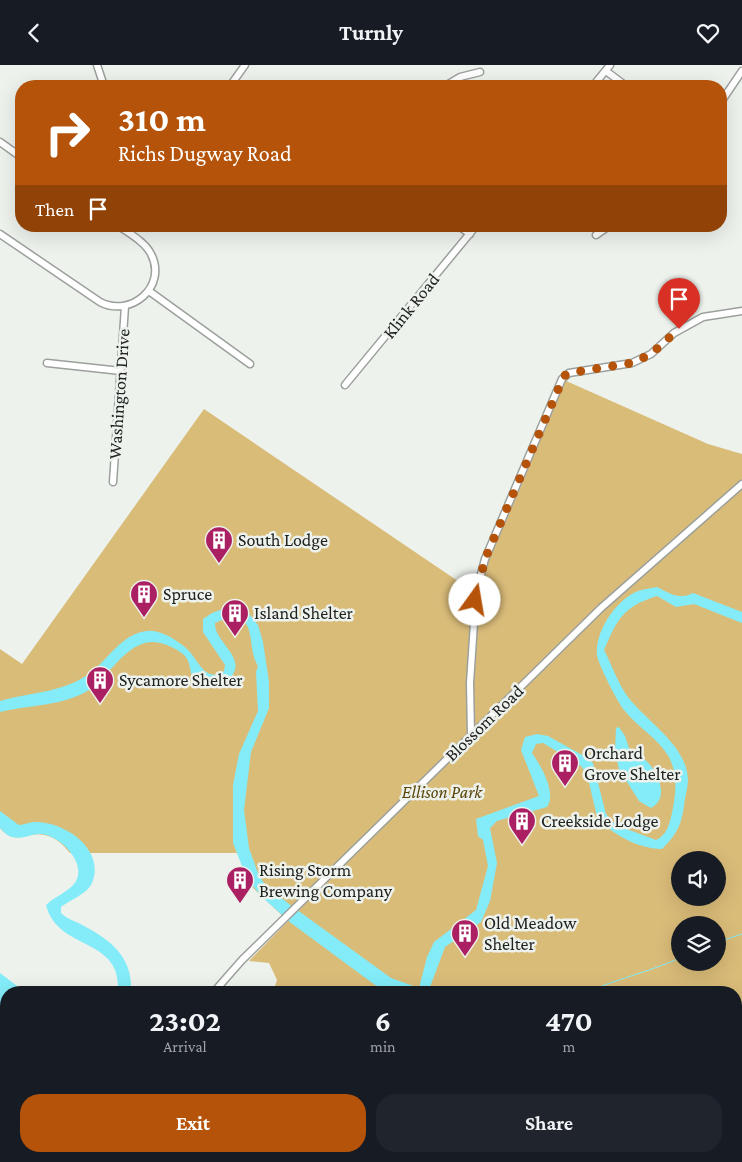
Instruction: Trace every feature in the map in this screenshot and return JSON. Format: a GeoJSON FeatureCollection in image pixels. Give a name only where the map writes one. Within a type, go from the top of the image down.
{"type":"FeatureCollection","features":[{"type":"Feature","properties":{"kind":"street"},"geometry":{"type":"LineString","coordinates":[[97,65],[102,80]]}},
{"type":"Feature","properties":{"kind":"street"},"geometry":{"type":"LineString","coordinates":[[234,80],[243,66]]}},
{"type":"Feature","properties":{"kind":"street"},"geometry":{"type":"LineString","coordinates":[[598,80],[608,68],[620,80]]}},
{"type":"Feature","properties":{"kind":"street"},"geometry":{"type":"LineString","coordinates":[[727,93],[742,71]]}},
{"type":"Feature","properties":{"kind":"street"},"geometry":{"type":"LineString","coordinates":[[455,80],[480,72]]}},
{"type":"Feature","properties":{"kind":"street"},"geometry":{"type":"LineString","coordinates":[[0,142],[15,153]]}},
{"type":"Feature","properties":{"kind":"street"},"geometry":{"type":"LineString","coordinates":[[0,233],[100,302],[112,307],[126,306],[140,300],[149,291],[155,272],[153,259],[144,245],[132,232]]}},
{"type":"Feature","properties":{"kind":"street"},"geometry":{"type":"LineString","coordinates":[[596,235],[600,232]]}},
{"type":"Feature","properties":{"kind":"street","name":"Klink Road"},"geometry":{"type":"LineString","coordinates":[[345,385],[470,234]]}},
{"type":"Feature","properties":{"kind":"street"},"geometry":{"type":"LineString","coordinates":[[149,291],[250,364]]}},
{"type":"Feature","properties":{"kind":"street","name":"Washington Drive"},"geometry":{"type":"LineString","coordinates":[[113,482],[126,306]]}},
{"type":"Feature","properties":{"kind":"street"},"geometry":{"type":"LineString","coordinates":[[471,735],[470,675],[476,593],[485,559],[562,379],[569,373],[632,363],[651,354],[679,329],[703,317],[742,311]]}},
{"type":"Feature","properties":{"kind":"street"},"geometry":{"type":"LineString","coordinates":[[47,363],[121,371]]}},
{"type":"Feature","properties":{"kind":"street","name":"Blossom Road"},"geometry":{"type":"LineString","coordinates":[[219,986],[277,926],[601,608],[742,484]]}},
{"type":"Feature","properties":{"kind":"green space","name":"Ellison Park"},"geometry":{"type":"Polygon","coordinates":[[[564,380],[708,444],[742,454],[742,986],[275,986],[277,980],[269,963],[249,961],[288,921],[253,888],[238,853],[70,853],[59,842],[48,836],[38,834],[17,838],[6,834],[0,828],[0,649],[22,664],[204,409],[477,594],[487,562],[522,484],[564,380]]]}},
{"type":"Feature","properties":{"kind":"water"},"geometry":{"type":"Polygon","coordinates":[[[657,587],[679,596],[693,593],[742,612],[742,623],[694,604],[676,607],[657,596],[636,605],[623,615],[613,630],[604,650],[624,692],[674,745],[686,767],[688,780],[683,815],[679,827],[662,849],[635,844],[620,836],[598,821],[587,774],[581,766],[543,743],[536,744],[532,753],[547,780],[550,801],[547,807],[497,821],[490,828],[497,863],[490,901],[481,922],[445,947],[430,986],[420,986],[427,957],[434,942],[476,910],[488,866],[483,840],[478,836],[476,819],[539,796],[521,750],[525,737],[537,734],[548,736],[593,763],[606,814],[616,825],[656,840],[667,829],[674,799],[675,778],[672,764],[659,744],[621,706],[604,675],[597,655],[599,636],[608,617],[622,601],[630,595],[657,587]]]}},
{"type":"Feature","properties":{"kind":"water"},"geometry":{"type":"Polygon","coordinates":[[[239,608],[247,611],[258,625],[263,642],[269,682],[269,708],[251,752],[244,810],[249,848],[259,876],[264,883],[289,904],[391,978],[413,986],[375,985],[291,923],[262,897],[247,879],[233,843],[233,785],[239,754],[258,711],[256,672],[258,666],[253,655],[250,632],[245,622],[224,619],[215,623],[216,630],[234,658],[236,665],[234,672],[224,683],[210,684],[196,681],[191,673],[187,658],[183,654],[169,646],[152,642],[142,644],[125,654],[96,684],[79,695],[57,702],[0,712],[0,701],[58,688],[80,680],[97,667],[123,642],[138,633],[147,631],[158,632],[176,640],[190,652],[204,670],[213,675],[218,674],[224,671],[225,665],[203,632],[203,619],[223,609],[239,608]]]}},
{"type":"Feature","properties":{"kind":"water"},"geometry":{"type":"Polygon","coordinates":[[[619,727],[625,736],[633,760],[644,759],[653,769],[660,783],[660,798],[651,808],[639,801],[619,769],[615,751],[616,728],[619,727]]]}},
{"type":"Feature","properties":{"kind":"water"},"geometry":{"type":"Polygon","coordinates":[[[0,811],[19,825],[34,822],[58,826],[80,839],[88,848],[93,859],[95,871],[92,883],[82,894],[61,907],[61,913],[104,938],[119,952],[129,970],[131,986],[118,986],[117,974],[110,961],[100,952],[63,931],[53,920],[46,905],[71,887],[78,877],[76,861],[71,853],[58,840],[50,836],[34,834],[20,838],[12,837],[8,836],[0,828],[0,811]]]}},
{"type":"Feature","properties":{"kind":"water"},"geometry":{"type":"Polygon","coordinates":[[[0,973],[17,986],[0,986],[0,973]]]}},
{"type":"Feature","properties":{"kind":"waterway"},"geometry":{"type":"LineString","coordinates":[[726,939],[742,934]]}},
{"type":"Feature","properties":{"kind":"waterway"},"geometry":{"type":"LineString","coordinates":[[604,986],[671,961]]}},
{"type":"Feature","properties":{"kind":"place","name":"South Lodge"},"geometry":{"type":"Point","coordinates":[219,564]}},
{"type":"Feature","properties":{"kind":"place","name":"Spruce"},"geometry":{"type":"Point","coordinates":[144,618]}},
{"type":"Feature","properties":{"kind":"place","name":"Island Shelter"},"geometry":{"type":"Point","coordinates":[235,637]}},
{"type":"Feature","properties":{"kind":"place","name":"Sycamore Shelter"},"geometry":{"type":"Point","coordinates":[100,704]}},
{"type":"Feature","properties":{"kind":"place","name":"Orchard Grove Shelter"},"geometry":{"type":"Point","coordinates":[565,787]}},
{"type":"Feature","properties":{"kind":"place","name":"Creekside Lodge"},"geometry":{"type":"Point","coordinates":[522,845]}},
{"type":"Feature","properties":{"kind":"place","name":"Rising Storm Brewing Company"},"geometry":{"type":"Point","coordinates":[240,904]}},
{"type":"Feature","properties":{"kind":"place","name":"Old Meadow Shelter"},"geometry":{"type":"Point","coordinates":[465,957]}},
{"type":"Feature","properties":{"kind":"route"},"geometry":{"type":"LineString","coordinates":[[475,600],[485,559],[564,376],[569,373],[632,363],[651,354],[679,329]]}}]}
